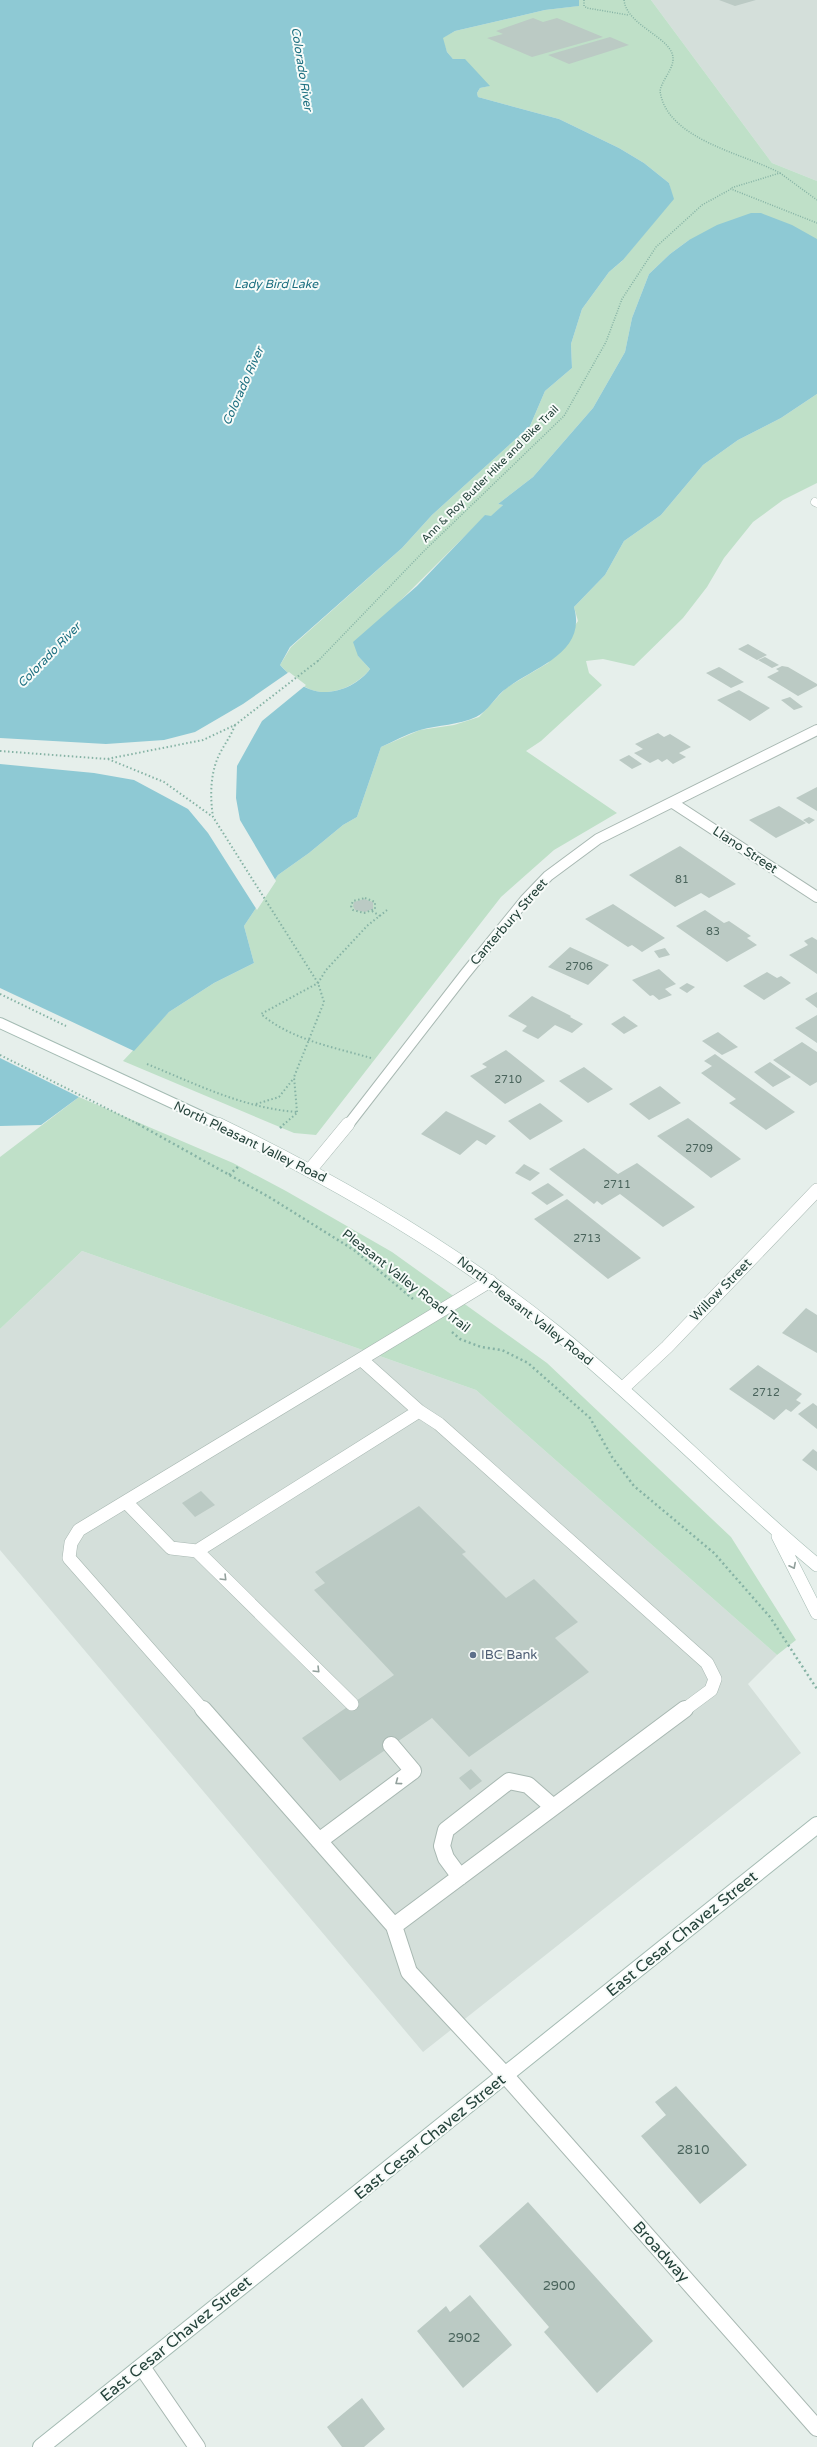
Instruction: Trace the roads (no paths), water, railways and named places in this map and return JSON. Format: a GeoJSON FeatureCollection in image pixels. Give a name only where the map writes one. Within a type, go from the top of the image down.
{"type":"FeatureCollection","features":[{"type":"Feature","properties":{"kind":"main road","name":"Canterbury Street"},"geometry":{"type":"LineString","coordinates":[[310,1170],[344,1130],[465,974],[525,900],[548,876],[598,839],[817,730]]}},
{"type":"Feature","properties":{"kind":"main road","name":"Llano Street"},"geometry":{"type":"LineString","coordinates":[[673,802],[817,897]]}},
{"type":"Feature","properties":{"kind":"main road","name":"North Pleasant Valley Road"},"geometry":{"type":"LineString","coordinates":[[0,1023],[310,1170],[410,1227],[490,1281],[623,1388],[775,1531],[817,1565]]}},
{"type":"Feature","properties":{"kind":"main road","name":"Willow Street"},"geometry":{"type":"LineString","coordinates":[[623,1388],[667,1347],[817,1190]]}},
{"type":"Feature","properties":{"kind":"main road"},"geometry":{"type":"LineString","coordinates":[[362,1360],[419,1411],[439,1424],[707,1663],[715,1679],[711,1690],[394,1926],[69,1558],[71,1543],[79,1530],[362,1360],[490,1281]]}},
{"type":"Feature","properties":{"kind":"main road"},"geometry":{"type":"LineString","coordinates":[[197,1551],[419,1411]]}},
{"type":"Feature","properties":{"kind":"main road"},"geometry":{"type":"LineString","coordinates":[[126,1502],[170,1548],[197,1551],[352,1704]]}},
{"type":"Feature","properties":{"kind":"main road"},"geometry":{"type":"LineString","coordinates":[[775,1531],[817,1613]]}},
{"type":"Feature","properties":{"kind":"main road"},"geometry":{"type":"LineString","coordinates":[[320,1841],[413,1771],[391,1745]]}},
{"type":"Feature","properties":{"kind":"main road"},"geometry":{"type":"LineString","coordinates":[[460,1877],[446,1858],[442,1846],[446,1830],[509,1781],[519,1780],[531,1786],[553,1807]]}},
{"type":"Feature","properties":{"kind":"main road","name":"East Cesar Chavez Street"},"geometry":{"type":"LineString","coordinates":[[41,2447],[506,2076],[817,1825]]}},
{"type":"Feature","properties":{"kind":"main road","name":"Broadway"},"geometry":{"type":"LineString","coordinates":[[394,1926],[409,1972],[506,2076],[817,2428]]}},
{"type":"Feature","properties":{"kind":"main road"},"geometry":{"type":"LineString","coordinates":[[142,2367],[197,2447]]}},
{"type":"Feature","properties":{"kind":"water","name":"Lady Bird Lake"},"geometry":{"type":"Polygon","coordinates":[[[0,0],[579,0],[579,6],[545,10],[455,31],[443,38],[447,52],[453,59],[465,59],[490,86],[480,88],[477,93],[478,97],[559,119],[619,148],[644,163],[669,183],[674,199],[623,260],[609,272],[582,309],[571,344],[572,368],[545,391],[530,426],[432,515],[402,548],[290,647],[280,665],[293,678],[309,689],[326,692],[343,689],[358,681],[365,675],[370,669],[358,656],[353,642],[417,586],[485,515],[491,516],[503,505],[498,504],[533,477],[593,408],[625,352],[632,318],[649,274],[670,254],[689,240],[717,225],[751,213],[761,213],[792,225],[817,239],[817,394],[781,418],[738,440],[703,465],[661,515],[624,541],[605,575],[574,607],[576,623],[573,636],[566,647],[556,656],[503,691],[480,715],[462,722],[420,730],[381,747],[357,817],[343,825],[309,853],[278,875],[244,926],[254,963],[214,983],[169,1012],[134,1051],[0,988],[0,0]]]}},
{"type":"Feature","properties":{"kind":"water"},"geometry":{"type":"Polygon","coordinates":[[[0,1058],[79,1097],[41,1125],[0,1126],[0,1058]]]}},
{"type":"Feature","properties":{"kind":"place","name":"IBC Bank"},"geometry":{"type":"Point","coordinates":[473,1655]}},
{"type":"Feature","properties":{"kind":"water label","name":"Colorado River"},"geometry":{"type":"Point","coordinates":[302,69]}},
{"type":"Feature","properties":{"kind":"water label","name":"Colorado River"},"geometry":{"type":"Point","coordinates":[243,386]}},
{"type":"Feature","properties":{"kind":"water label","name":"Colorado River"},"geometry":{"type":"Point","coordinates":[49,655]}}]}
